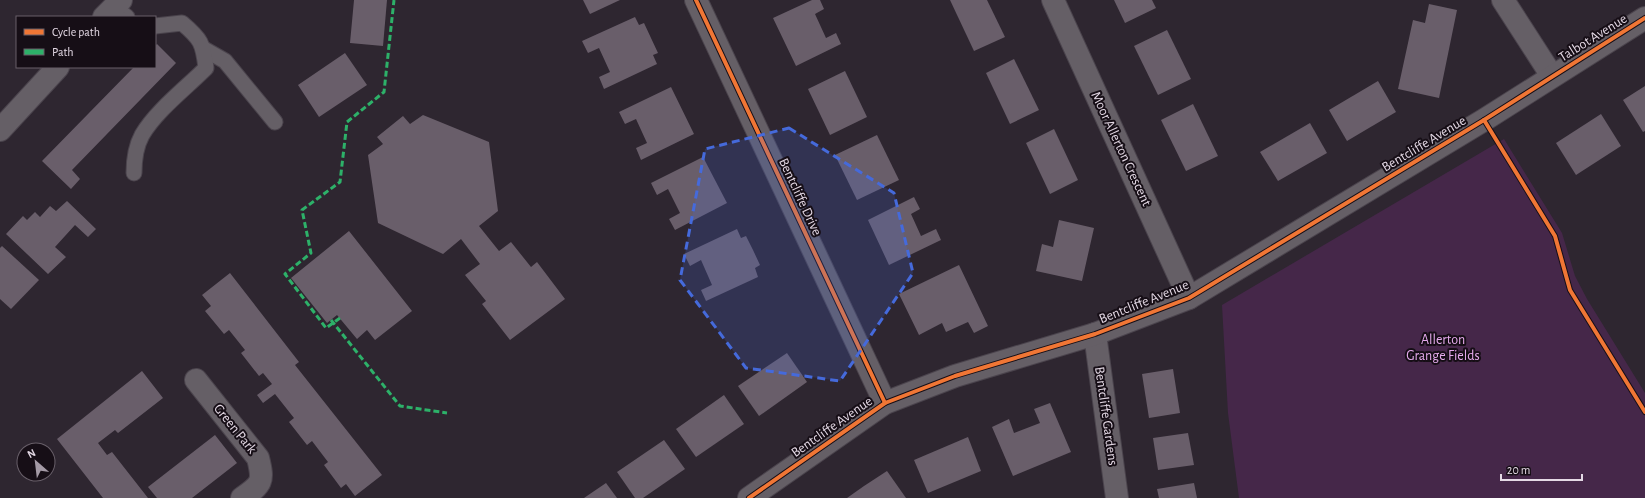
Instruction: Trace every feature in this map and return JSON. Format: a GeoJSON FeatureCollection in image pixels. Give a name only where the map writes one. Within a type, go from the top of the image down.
{"type":"FeatureCollection","features":[{"type":"Feature","properties":{"kind":"street","name":"Bentcliffe Drive"},"geometry":{"type":"LineString","coordinates":[[696,0],[885,403]]}},
{"type":"Feature","properties":{"kind":"street","name":"Moor Allerton Crescent"},"geometry":{"type":"LineString","coordinates":[[1053,0],[1189,298]]}},
{"type":"Feature","properties":{"kind":"street"},"geometry":{"type":"LineString","coordinates":[[1503,0],[1552,76]]}},
{"type":"Feature","properties":{"kind":"street","name":"Talbot Avenue"},"geometry":{"type":"LineString","coordinates":[[1552,76],[1645,18]]}},
{"type":"Feature","properties":{"kind":"street"},"geometry":{"type":"LineString","coordinates":[[0,130],[57,68]]}},
{"type":"Feature","properties":{"kind":"street","name":"Bentcliffe Avenue"},"geometry":{"type":"LineString","coordinates":[[749,498],[885,403],[955,376],[1095,334],[1189,298],[1484,120],[1552,76]]}},
{"type":"Feature","properties":{"kind":"street","name":"Bentcliffe Gardens"},"geometry":{"type":"LineString","coordinates":[[1095,334],[1117,498]]}},
{"type":"Feature","properties":{"kind":"street","name":"Green Park"},"geometry":{"type":"LineString","coordinates":[[196,380],[258,458],[262,474],[258,487],[242,498]]}},
{"type":"Feature","properties":{"kind":"lane"},"geometry":{"type":"LineString","coordinates":[[134,173],[134,157],[142,135],[158,115],[206,68],[204,49],[197,36],[182,23],[156,26]]}},
{"type":"Feature","properties":{"kind":"lane"},"geometry":{"type":"LineString","coordinates":[[204,49],[224,61],[275,122]]}},
{"type":"Feature","properties":{"kind":"highlighted area"},"geometry":{"type":"Polygon","coordinates":[[[789,128],[894,193],[913,273],[840,381],[746,368],[680,280],[705,149],[789,128]]]}},
{"type":"Feature","properties":{"kind":"green space","name":"Allerton Grange Fields"},"geometry":{"type":"Polygon","coordinates":[[[1504,139],[1562,233],[1575,276],[1587,299],[1645,393],[1645,498],[1239,498],[1228,413],[1222,305],[1504,139]]]}},
{"type":"Feature","properties":{"kind":"building"},"geometry":{"type":"Polygon","coordinates":[[[354,0],[387,0],[383,46],[350,43],[354,0]]]}},
{"type":"Feature","properties":{"kind":"building"},"geometry":{"type":"Polygon","coordinates":[[[583,0],[620,0],[590,14],[583,0]]]}},
{"type":"Feature","properties":{"kind":"building"},"geometry":{"type":"Polygon","coordinates":[[[812,0],[820,0],[824,9],[815,14],[826,38],[836,33],[841,44],[796,66],[773,18],[812,0]]]}},
{"type":"Feature","properties":{"kind":"building"},"geometry":{"type":"Polygon","coordinates":[[[950,0],[987,0],[1005,37],[974,51],[950,0]]]}},
{"type":"Feature","properties":{"kind":"building"},"geometry":{"type":"Polygon","coordinates":[[[1114,0],[1152,0],[1156,8],[1125,23],[1114,0]]]}},
{"type":"Feature","properties":{"kind":"building"},"geometry":{"type":"Polygon","coordinates":[[[1429,4],[1457,10],[1439,98],[1398,89],[1413,20],[1425,23],[1429,4]]]}},
{"type":"Feature","properties":{"kind":"building"},"geometry":{"type":"Polygon","coordinates":[[[635,17],[639,25],[644,23],[658,53],[653,55],[657,64],[604,89],[599,77],[610,72],[599,48],[588,53],[582,41],[635,17]]]}},
{"type":"Feature","properties":{"kind":"building"},"geometry":{"type":"Polygon","coordinates":[[[1167,30],[1191,79],[1158,95],[1134,46],[1167,30]]]}},
{"type":"Feature","properties":{"kind":"building"},"geometry":{"type":"Polygon","coordinates":[[[157,44],[176,63],[72,170],[80,179],[71,189],[42,161],[133,68],[156,68],[157,44]]]}},
{"type":"Feature","properties":{"kind":"building"},"geometry":{"type":"Polygon","coordinates":[[[345,53],[367,85],[319,117],[298,85],[345,53]]]}},
{"type":"Feature","properties":{"kind":"building"},"geometry":{"type":"Polygon","coordinates":[[[1014,59],[1039,110],[1010,124],[986,73],[1014,59]]]}},
{"type":"Feature","properties":{"kind":"building"},"geometry":{"type":"Polygon","coordinates":[[[845,71],[867,117],[830,135],[808,89],[845,71]]]}},
{"type":"Feature","properties":{"kind":"building"},"geometry":{"type":"Polygon","coordinates":[[[1378,81],[1396,112],[1347,141],[1329,110],[1378,81]]]}},
{"type":"Feature","properties":{"kind":"building"},"geometry":{"type":"Polygon","coordinates":[[[1645,86],[1645,131],[1643,132],[1623,100],[1645,86]]]}},
{"type":"Feature","properties":{"kind":"building"},"geometry":{"type":"Polygon","coordinates":[[[671,87],[694,134],[641,160],[636,148],[647,143],[636,119],[625,124],[619,112],[671,87]]]}},
{"type":"Feature","properties":{"kind":"building"},"geometry":{"type":"Polygon","coordinates":[[[1193,104],[1218,156],[1186,171],[1161,120],[1193,104]]]}},
{"type":"Feature","properties":{"kind":"building"},"geometry":{"type":"Polygon","coordinates":[[[1601,114],[1621,146],[1576,175],[1556,143],[1601,114]]]}},
{"type":"Feature","properties":{"kind":"building"},"geometry":{"type":"Polygon","coordinates":[[[423,115],[489,142],[498,211],[479,226],[499,251],[511,242],[531,267],[537,262],[565,299],[510,340],[482,304],[486,301],[465,275],[480,264],[461,239],[443,254],[378,223],[368,155],[383,144],[377,137],[403,116],[410,124],[423,115]]]}},
{"type":"Feature","properties":{"kind":"building"},"geometry":{"type":"Polygon","coordinates":[[[1310,123],[1327,153],[1278,181],[1260,152],[1310,123]]]}},
{"type":"Feature","properties":{"kind":"building"},"geometry":{"type":"Polygon","coordinates":[[[1054,129],[1078,180],[1050,194],[1026,143],[1054,129]]]}},
{"type":"Feature","properties":{"kind":"building"},"geometry":{"type":"Polygon","coordinates":[[[877,135],[899,180],[857,200],[835,155],[877,135]]]}},
{"type":"Feature","properties":{"kind":"building"},"geometry":{"type":"Polygon","coordinates":[[[703,157],[727,203],[675,230],[669,219],[680,213],[668,189],[657,195],[651,183],[703,157]]]}},
{"type":"Feature","properties":{"kind":"building"},"geometry":{"type":"Polygon","coordinates":[[[914,197],[920,209],[911,214],[921,236],[936,229],[941,240],[889,265],[868,220],[914,197]]]}},
{"type":"Feature","properties":{"kind":"building"},"geometry":{"type":"Polygon","coordinates":[[[67,201],[96,229],[88,237],[75,225],[55,247],[66,257],[48,274],[6,234],[23,216],[27,220],[35,212],[40,217],[50,206],[56,211],[67,201]]]}},
{"type":"Feature","properties":{"kind":"building"},"geometry":{"type":"Polygon","coordinates":[[[1059,220],[1094,228],[1082,281],[1036,271],[1042,244],[1053,247],[1059,220]]]}},
{"type":"Feature","properties":{"kind":"building"},"geometry":{"type":"Polygon","coordinates":[[[737,229],[741,238],[746,236],[760,265],[755,268],[758,277],[706,301],[701,290],[712,285],[701,260],[690,266],[684,254],[737,229]]]}},
{"type":"Feature","properties":{"kind":"building"},"geometry":{"type":"Polygon","coordinates":[[[349,231],[412,311],[375,340],[367,330],[357,339],[337,315],[327,323],[291,278],[349,231]]]}},
{"type":"Feature","properties":{"kind":"building"},"geometry":{"type":"Polygon","coordinates":[[[2,246],[39,280],[11,309],[0,299],[0,248],[2,246]]]}},
{"type":"Feature","properties":{"kind":"building"},"geometry":{"type":"Polygon","coordinates":[[[959,265],[988,326],[974,333],[968,322],[946,332],[942,323],[919,335],[899,294],[959,265]]]}},
{"type":"Feature","properties":{"kind":"building"},"geometry":{"type":"Polygon","coordinates":[[[230,273],[299,362],[295,365],[382,475],[355,496],[346,484],[341,488],[324,465],[328,462],[312,441],[307,445],[289,422],[294,418],[275,394],[263,403],[257,395],[272,384],[263,373],[259,376],[241,353],[245,350],[229,330],[224,334],[205,311],[211,306],[202,295],[230,273]]]}},
{"type":"Feature","properties":{"kind":"building"},"geometry":{"type":"Polygon","coordinates":[[[787,353],[807,382],[759,416],[738,386],[787,353]]]}},
{"type":"Feature","properties":{"kind":"building"},"geometry":{"type":"Polygon","coordinates":[[[1173,369],[1180,413],[1149,418],[1142,374],[1173,369]]]}},
{"type":"Feature","properties":{"kind":"building"},"geometry":{"type":"Polygon","coordinates":[[[142,371],[163,398],[118,433],[115,430],[98,443],[107,455],[112,452],[148,498],[103,498],[57,439],[142,371]]]}},
{"type":"Feature","properties":{"kind":"building"},"geometry":{"type":"Polygon","coordinates":[[[724,395],[744,424],[696,457],[676,429],[724,395]]]}},
{"type":"Feature","properties":{"kind":"building"},"geometry":{"type":"Polygon","coordinates":[[[1050,403],[1071,452],[1013,476],[992,427],[1009,419],[1014,433],[1040,423],[1034,409],[1050,403]]]}},
{"type":"Feature","properties":{"kind":"building"},"geometry":{"type":"Polygon","coordinates":[[[1188,433],[1194,465],[1158,470],[1153,438],[1188,433]]]}},
{"type":"Feature","properties":{"kind":"building"},"geometry":{"type":"Polygon","coordinates":[[[215,435],[237,463],[192,498],[157,498],[148,487],[215,435]]]}},
{"type":"Feature","properties":{"kind":"building"},"geometry":{"type":"Polygon","coordinates":[[[968,437],[981,471],[928,493],[914,460],[968,437]]]}},
{"type":"Feature","properties":{"kind":"building"},"geometry":{"type":"Polygon","coordinates":[[[664,440],[685,469],[643,498],[635,498],[617,472],[664,440]]]}},
{"type":"Feature","properties":{"kind":"building"},"geometry":{"type":"Polygon","coordinates":[[[887,471],[906,498],[847,498],[864,486],[887,471]]]}},
{"type":"Feature","properties":{"kind":"building"},"geometry":{"type":"Polygon","coordinates":[[[606,483],[617,498],[584,498],[606,483]]]}},
{"type":"Feature","properties":{"kind":"building"},"geometry":{"type":"Polygon","coordinates":[[[1194,483],[1197,498],[1159,498],[1157,489],[1194,483]]]}},
{"type":"Feature","properties":{"kind":"marked path"},"geometry":{"type":"LineString","coordinates":[[340,318],[326,328],[285,274],[311,253],[302,210],[340,182],[347,122],[384,92],[394,0]]}},
{"type":"Feature","properties":{"kind":"marked path"},"geometry":{"type":"LineString","coordinates":[[331,320],[400,406],[447,413]]}},
{"type":"Feature","properties":{"kind":"cycle path"},"geometry":{"type":"LineString","coordinates":[[696,0],[885,403]]}},
{"type":"Feature","properties":{"kind":"cycle path"},"geometry":{"type":"LineString","coordinates":[[749,498],[885,403],[955,376],[1095,334],[1189,298],[1484,120],[1645,18]]}},
{"type":"Feature","properties":{"kind":"cycle path"},"geometry":{"type":"LineString","coordinates":[[1484,120],[1555,236],[1570,290],[1645,412]]}}]}
